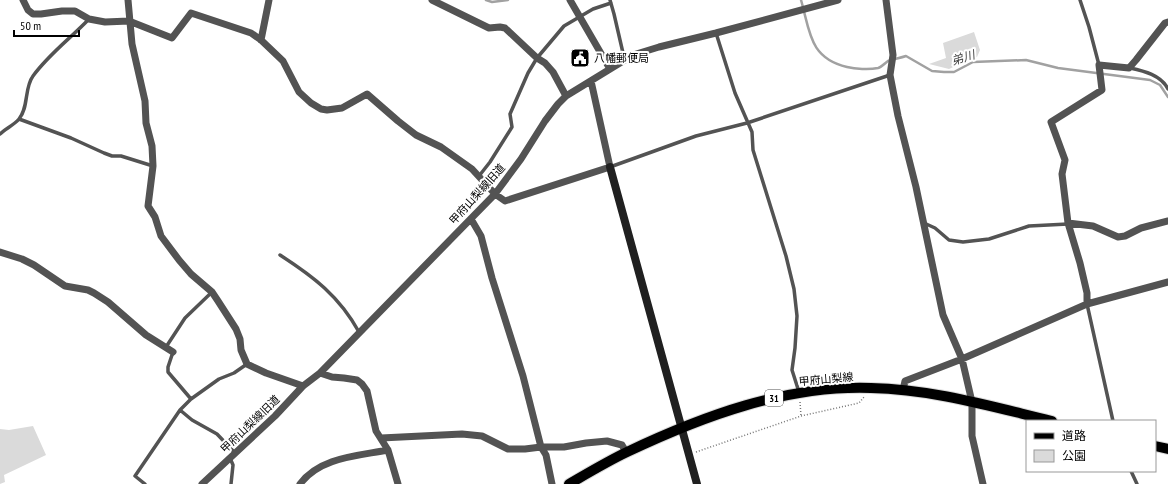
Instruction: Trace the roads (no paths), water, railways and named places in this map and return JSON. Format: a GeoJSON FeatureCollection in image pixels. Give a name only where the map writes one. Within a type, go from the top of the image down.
{"type":"FeatureCollection","features":[{"type":"Feature","properties":{"kind":"main road","name":"甲府山梨線"},"geometry":{"type":"LineString","coordinates":[[569,484],[626,452],[682,428],[741,407],[800,393],[840,388],[903,390],[954,398],[1048,420]]}},
{"type":"Feature","properties":{"kind":"main road"},"geometry":{"type":"LineString","coordinates":[[1156,446],[1168,449]]}},
{"type":"Feature","properties":{"kind":"street"},"geometry":{"type":"LineString","coordinates":[[23,0],[28,10],[33,14],[75,11],[89,19],[105,22],[129,21],[172,38],[191,13],[251,33],[283,60],[299,92],[317,107],[327,110],[342,108],[367,94],[398,122],[416,135],[442,147],[472,169],[495,194],[505,201],[610,167]]}},
{"type":"Feature","properties":{"kind":"street"},"geometry":{"type":"LineString","coordinates":[[128,0],[132,44],[145,101],[146,123],[152,146],[153,166],[148,206],[155,217],[161,236],[191,274],[212,292],[236,329],[240,339],[241,350],[247,364],[266,373],[304,386]]}},
{"type":"Feature","properties":{"kind":"street"},"geometry":{"type":"LineString","coordinates":[[261,40],[269,0]]}},
{"type":"Feature","properties":{"kind":"street"},"geometry":{"type":"LineString","coordinates":[[432,0],[489,28],[505,28],[553,72],[566,96]]}},
{"type":"Feature","properties":{"kind":"street"},"geometry":{"type":"LineString","coordinates":[[570,0],[610,69]]}},
{"type":"Feature","properties":{"kind":"street","name":"甲府山梨線旧道"},"geometry":{"type":"LineString","coordinates":[[202,484],[275,416],[304,386],[320,373],[495,194],[521,159],[545,121],[566,96],[633,55],[838,0]]}},
{"type":"Feature","properties":{"kind":"street"},"geometry":{"type":"LineString","coordinates":[[886,0],[893,55],[891,72],[898,116],[943,315],[962,359],[972,402],[972,436],[983,484]]}},
{"type":"Feature","properties":{"kind":"street"},"geometry":{"type":"LineString","coordinates":[[1087,304],[1087,293],[1080,263],[1068,224],[1062,174],[1065,160],[1051,122],[1102,90],[1099,67],[1129,68],[1165,23],[1168,22]]}},
{"type":"Feature","properties":{"kind":"street"},"geometry":{"type":"LineString","coordinates":[[591,81],[610,167],[697,484]]}},
{"type":"Feature","properties":{"kind":"street"},"geometry":{"type":"LineString","coordinates":[[471,219],[481,236],[492,278],[523,376],[541,447],[546,455],[552,484]]}},
{"type":"Feature","properties":{"kind":"street"},"geometry":{"type":"LineString","coordinates":[[1068,224],[1093,226],[1118,237],[1125,236],[1141,228],[1168,221]]}},
{"type":"Feature","properties":{"kind":"street"},"geometry":{"type":"LineString","coordinates":[[0,252],[22,258],[64,286],[88,290],[94,293],[108,302],[146,335],[173,352]]}},
{"type":"Feature","properties":{"kind":"street"},"geometry":{"type":"LineString","coordinates":[[903,390],[905,381],[962,359],[1087,304],[1168,282]]}},
{"type":"Feature","properties":{"kind":"street"},"geometry":{"type":"LineString","coordinates":[[320,373],[332,377],[356,380],[362,384],[366,391],[376,431],[388,450],[398,484]]}},
{"type":"Feature","properties":{"kind":"street"},"geometry":{"type":"LineString","coordinates":[[381,438],[462,434],[482,436],[508,449],[564,447],[607,441],[622,445],[626,452]]}},
{"type":"Feature","properties":{"kind":"street"},"geometry":{"type":"LineString","coordinates":[[300,484],[316,468],[328,462],[388,450]]}},
{"type":"Feature","properties":{"kind":"lane"},"geometry":{"type":"LineString","coordinates":[[1080,0],[1089,27],[1099,67]]}},
{"type":"Feature","properties":{"kind":"lane"},"geometry":{"type":"LineString","coordinates":[[479,176],[490,162],[512,127],[510,114],[528,74],[538,58],[564,26],[610,1],[623,53],[626,59]]}},
{"type":"Feature","properties":{"kind":"lane"},"geometry":{"type":"LineString","coordinates":[[0,134],[20,119],[26,104],[29,86],[33,76],[67,39],[77,32],[89,19]]}},
{"type":"Feature","properties":{"kind":"lane"},"geometry":{"type":"LineString","coordinates":[[716,33],[735,93],[752,132],[754,150],[786,256],[794,289],[797,316],[792,370],[800,393]]}},
{"type":"Feature","properties":{"kind":"lane"},"geometry":{"type":"LineString","coordinates":[[1129,68],[1144,71],[1157,77],[1168,90]]}},
{"type":"Feature","properties":{"kind":"lane"},"geometry":{"type":"LineString","coordinates":[[610,167],[696,136],[747,123],[891,72]]}},
{"type":"Feature","properties":{"kind":"lane"},"geometry":{"type":"LineString","coordinates":[[20,119],[71,138],[112,156],[121,156],[153,166]]}},
{"type":"Feature","properties":{"kind":"lane"},"geometry":{"type":"LineString","coordinates":[[923,222],[935,228],[949,240],[963,242],[989,239],[1028,226],[1068,224]]}},
{"type":"Feature","properties":{"kind":"lane"},"geometry":{"type":"LineString","coordinates":[[280,255],[324,286],[350,316],[360,333]]}},
{"type":"Feature","properties":{"kind":"lane"},"geometry":{"type":"LineString","coordinates":[[166,348],[186,318],[212,292]]}},
{"type":"Feature","properties":{"kind":"lane"},"geometry":{"type":"LineString","coordinates":[[1087,304],[1113,420]]}},
{"type":"Feature","properties":{"kind":"lane"},"geometry":{"type":"LineString","coordinates":[[173,352],[168,367],[168,372],[191,399]]}},
{"type":"Feature","properties":{"kind":"lane"},"geometry":{"type":"LineString","coordinates":[[144,484],[135,476],[180,410],[191,399],[218,378],[234,373],[247,364]]}},
{"type":"Feature","properties":{"kind":"lane"},"geometry":{"type":"LineString","coordinates":[[180,410],[192,420],[217,434],[232,455],[234,466],[231,484]]}},
{"type":"Feature","properties":{"kind":"lane"},"geometry":{"type":"LineString","coordinates":[[1131,472],[1137,484]]}},
{"type":"Feature","properties":{"kind":"waterway","name":"弟川"},"geometry":{"type":"LineString","coordinates":[[486,0],[492,2],[508,0]]}},
{"type":"Feature","properties":{"kind":"waterway","name":"弟川"},"geometry":{"type":"LineString","coordinates":[[801,0],[809,32],[818,50],[834,63],[847,67],[862,69],[878,68],[888,61],[906,56],[932,71],[954,72],[973,62],[1026,60],[1058,68],[1150,80],[1160,85],[1168,97]]}},
{"type":"Feature","properties":{"kind":"place","name":"八幡郵便局"},"geometry":{"type":"Point","coordinates":[580,58]}}]}
